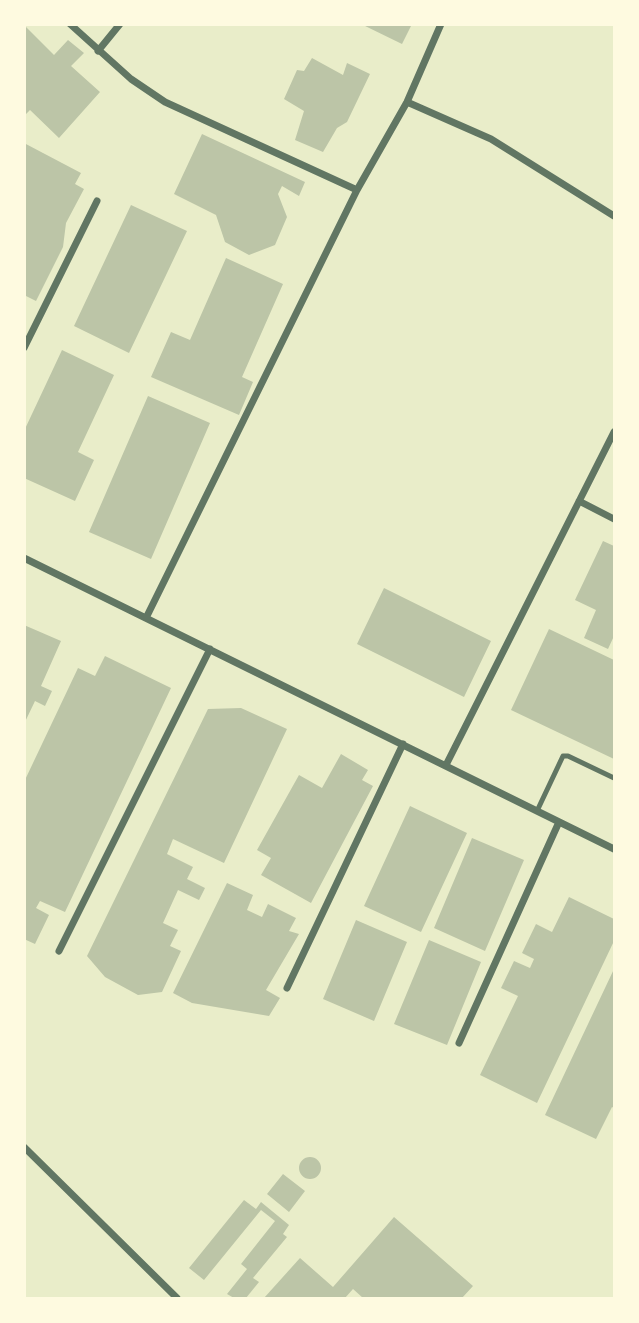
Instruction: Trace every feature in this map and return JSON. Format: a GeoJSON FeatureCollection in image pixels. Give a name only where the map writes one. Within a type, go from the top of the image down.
{"type":"FeatureCollection","features":[{"type":"Feature","properties":{"kind":"street"},"geometry":{"type":"LineString","coordinates":[[69,24],[131,79],[165,102],[357,190]]}},
{"type":"Feature","properties":{"kind":"street"},"geometry":{"type":"LineString","coordinates":[[98,51],[120,24]]}},
{"type":"Feature","properties":{"kind":"street"},"geometry":{"type":"LineString","coordinates":[[146,618],[357,190],[407,102],[442,24]]}},
{"type":"Feature","properties":{"kind":"street"},"geometry":{"type":"LineString","coordinates":[[407,102],[491,139],[614,216]]}},
{"type":"Feature","properties":{"kind":"street"},"geometry":{"type":"LineString","coordinates":[[24,348],[97,201]]}},
{"type":"Feature","properties":{"kind":"street"},"geometry":{"type":"LineString","coordinates":[[446,765],[614,432]]}},
{"type":"Feature","properties":{"kind":"street"},"geometry":{"type":"LineString","coordinates":[[579,501],[614,519]]}},
{"type":"Feature","properties":{"kind":"street"},"geometry":{"type":"LineString","coordinates":[[24,558],[614,849]]}},
{"type":"Feature","properties":{"kind":"street"},"geometry":{"type":"LineString","coordinates":[[59,951],[210,649]]}},
{"type":"Feature","properties":{"kind":"street"},"geometry":{"type":"LineString","coordinates":[[287,988],[403,744]]}},
{"type":"Feature","properties":{"kind":"street"},"geometry":{"type":"LineString","coordinates":[[460,1043],[559,822]]}},
{"type":"Feature","properties":{"kind":"street"},"geometry":{"type":"LineString","coordinates":[[24,1147],[177,1298]]}},
{"type":"Feature","properties":{"kind":"lane"},"geometry":{"type":"LineString","coordinates":[[537,811],[563,756],[614,778]]}},
{"type":"Feature","properties":{"kind":"building"},"geometry":{"type":"Polygon","coordinates":[[[361,24],[412,24],[402,44],[361,24]]]}},
{"type":"Feature","properties":{"kind":"building"},"geometry":{"type":"Polygon","coordinates":[[[24,25],[54,55],[68,40],[84,53],[71,66],[100,92],[59,138],[30,110],[24,116],[24,25]]]}},
{"type":"Feature","properties":{"kind":"building"},"geometry":{"type":"Polygon","coordinates":[[[312,58],[343,75],[347,63],[370,74],[347,122],[337,128],[323,152],[295,140],[304,111],[284,99],[297,70],[304,71],[312,58]]]}},
{"type":"Feature","properties":{"kind":"building"},"geometry":{"type":"Polygon","coordinates":[[[202,134],[305,182],[299,196],[282,186],[278,194],[287,217],[275,245],[249,255],[225,242],[216,215],[174,194],[202,134]]]}},
{"type":"Feature","properties":{"kind":"building"},"geometry":{"type":"Polygon","coordinates":[[[24,143],[81,173],[75,184],[84,189],[66,223],[63,247],[36,301],[24,295],[24,143]]]}},
{"type":"Feature","properties":{"kind":"building"},"geometry":{"type":"Polygon","coordinates":[[[131,205],[187,231],[129,353],[74,326],[131,205]]]}},
{"type":"Feature","properties":{"kind":"building"},"geometry":{"type":"Polygon","coordinates":[[[226,258],[283,284],[242,377],[253,382],[239,415],[151,377],[171,332],[190,340],[226,258]]]}},
{"type":"Feature","properties":{"kind":"building"},"geometry":{"type":"Polygon","coordinates":[[[62,350],[114,375],[78,452],[94,460],[75,501],[24,478],[24,431],[62,350]]]}},
{"type":"Feature","properties":{"kind":"building"},"geometry":{"type":"Polygon","coordinates":[[[148,396],[210,423],[151,559],[89,532],[148,396]]]}},
{"type":"Feature","properties":{"kind":"building"},"geometry":{"type":"Polygon","coordinates":[[[603,541],[614,546],[614,636],[608,649],[584,638],[596,610],[575,600],[603,541]]]}},
{"type":"Feature","properties":{"kind":"building"},"geometry":{"type":"Polygon","coordinates":[[[384,588],[491,641],[464,697],[357,644],[384,588]]]}},
{"type":"Feature","properties":{"kind":"building"},"geometry":{"type":"Polygon","coordinates":[[[24,625],[61,641],[41,686],[52,691],[45,706],[35,701],[24,724],[24,625]]]}},
{"type":"Feature","properties":{"kind":"building"},"geometry":{"type":"Polygon","coordinates":[[[549,629],[614,660],[614,759],[511,710],[549,629]]]}},
{"type":"Feature","properties":{"kind":"building"},"geometry":{"type":"Polygon","coordinates":[[[105,656],[171,688],[65,912],[40,901],[36,908],[49,915],[35,944],[24,939],[24,782],[78,668],[95,676],[105,656]]]}},
{"type":"Feature","properties":{"kind":"building"},"geometry":{"type":"Polygon","coordinates":[[[241,708],[287,729],[224,863],[173,839],[167,854],[193,867],[187,879],[205,888],[199,900],[178,890],[163,923],[178,930],[170,946],[181,951],[162,992],[138,995],[105,977],[87,956],[208,709],[241,708]]]}},
{"type":"Feature","properties":{"kind":"building"},"geometry":{"type":"Polygon","coordinates":[[[341,754],[368,770],[362,780],[373,786],[311,903],[261,875],[271,858],[257,850],[299,775],[322,788],[341,754]]]}},
{"type":"Feature","properties":{"kind":"building"},"geometry":{"type":"Polygon","coordinates":[[[410,806],[467,833],[421,932],[364,906],[410,806]]]}},
{"type":"Feature","properties":{"kind":"building"},"geometry":{"type":"Polygon","coordinates":[[[472,838],[524,860],[485,951],[434,928],[472,838]]]}},
{"type":"Feature","properties":{"kind":"building"},"geometry":{"type":"Polygon","coordinates":[[[227,883],[253,895],[247,910],[262,917],[268,904],[296,918],[289,931],[299,934],[266,990],[280,998],[269,1016],[192,1003],[173,993],[227,883]]]}},
{"type":"Feature","properties":{"kind":"building"},"geometry":{"type":"Polygon","coordinates":[[[569,897],[614,919],[614,941],[537,1103],[480,1075],[518,996],[501,988],[514,961],[530,968],[534,959],[522,953],[536,924],[552,932],[569,897]]]}},
{"type":"Feature","properties":{"kind":"building"},"geometry":{"type":"Polygon","coordinates":[[[356,920],[407,942],[374,1021],[323,999],[356,920]]]}},
{"type":"Feature","properties":{"kind":"building"},"geometry":{"type":"Polygon","coordinates":[[[429,940],[481,962],[447,1045],[394,1024],[429,940]]]}},
{"type":"Feature","properties":{"kind":"building"},"geometry":{"type":"Polygon","coordinates":[[[614,969],[614,1108],[612,1107],[596,1139],[545,1115],[614,969]]]}},
{"type":"Feature","properties":{"kind":"building"},"geometry":{"type":"Polygon","coordinates":[[[310,1157],[318,1160],[321,1168],[318,1176],[310,1179],[302,1176],[299,1168],[302,1160],[310,1157]]]}},
{"type":"Feature","properties":{"kind":"building"},"geometry":{"type":"Polygon","coordinates":[[[283,1174],[305,1191],[289,1212],[267,1194],[283,1174]]]}},
{"type":"Feature","properties":{"kind":"building"},"geometry":{"type":"Polygon","coordinates":[[[244,1200],[256,1209],[261,1202],[289,1225],[283,1234],[287,1237],[253,1278],[259,1282],[246,1298],[234,1298],[227,1294],[247,1269],[241,1264],[275,1221],[261,1210],[204,1280],[189,1268],[244,1200]]]}},
{"type":"Feature","properties":{"kind":"building"},"geometry":{"type":"Polygon","coordinates":[[[394,1217],[473,1286],[462,1298],[363,1298],[353,1289],[345,1298],[264,1298],[300,1258],[333,1287],[394,1217]]]}}]}
